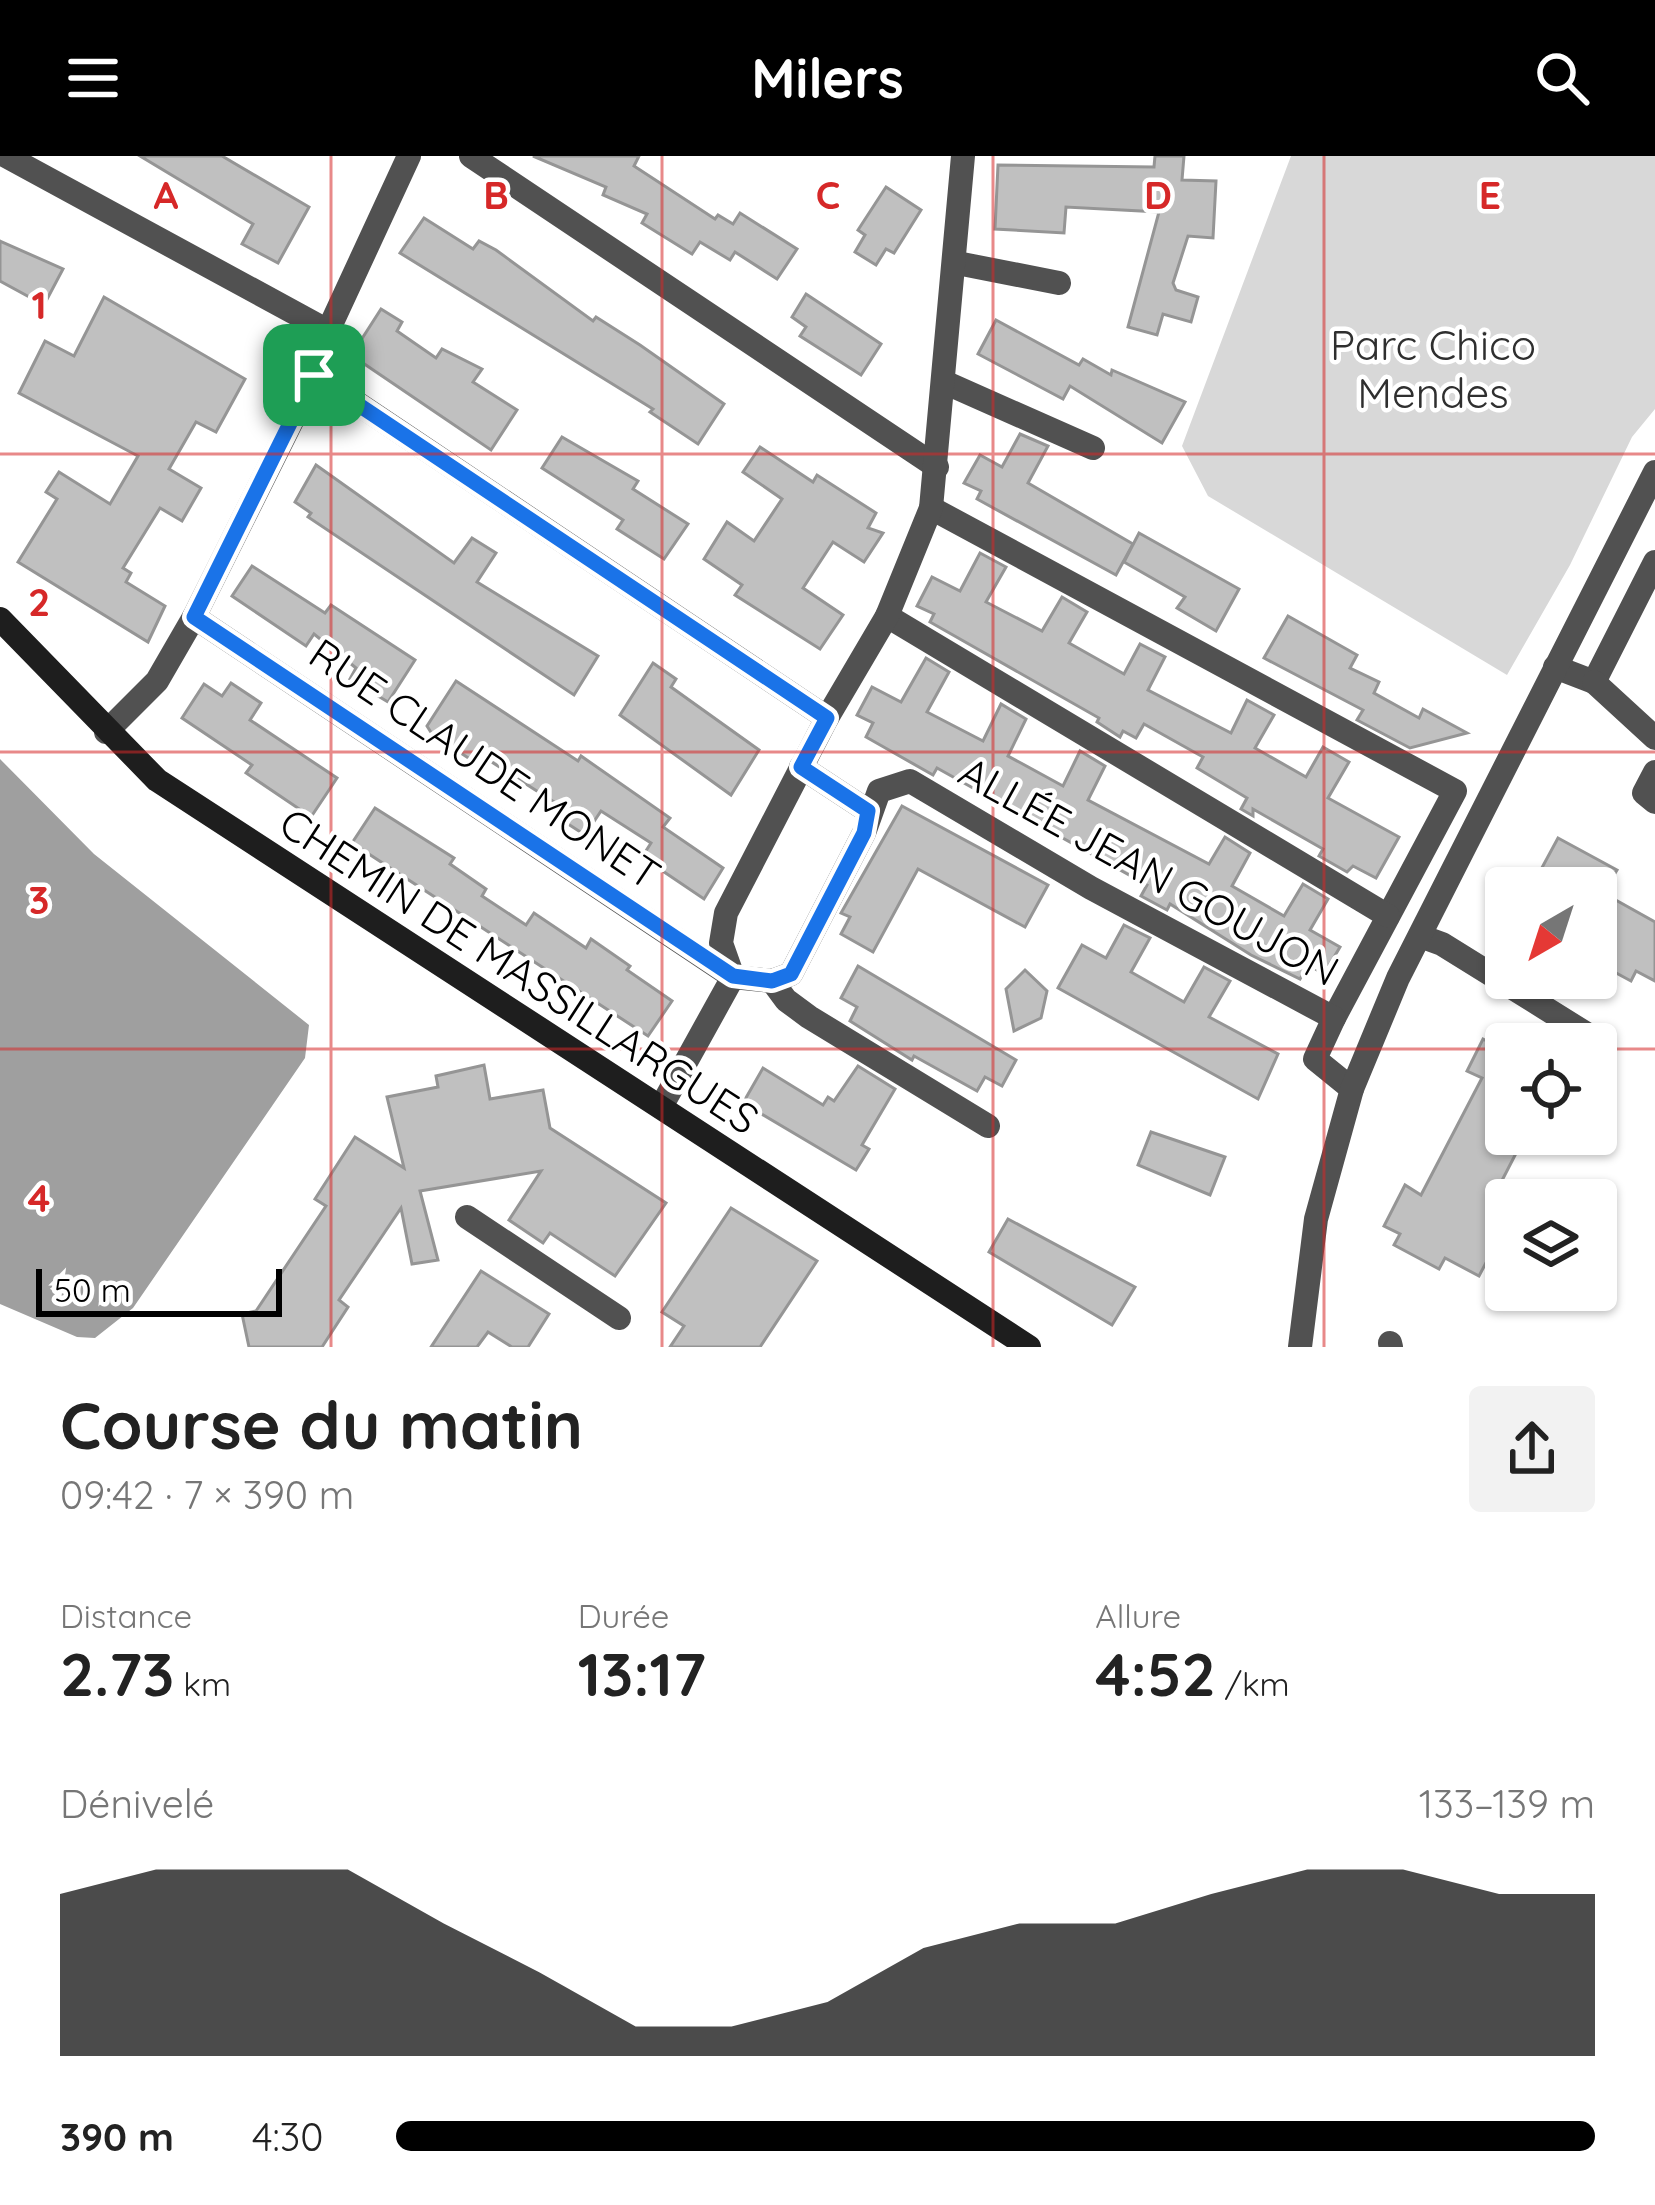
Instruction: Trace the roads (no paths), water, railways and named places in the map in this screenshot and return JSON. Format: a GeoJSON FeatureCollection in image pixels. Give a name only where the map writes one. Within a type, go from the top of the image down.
{"type":"FeatureCollection","features":[{"type":"Feature","properties":{"kind":"street"},"geometry":{"type":"LineString","coordinates":[[6,156],[328,331]]}},
{"type":"Feature","properties":{"kind":"street"},"geometry":{"type":"LineString","coordinates":[[106,732],[157,681],[194,617],[314,375],[328,331],[409,156]]}},
{"type":"Feature","properties":{"kind":"street"},"geometry":{"type":"LineString","coordinates":[[471,156],[937,467]]}},
{"type":"Feature","properties":{"kind":"street"},"geometry":{"type":"LineString","coordinates":[[661,1107],[733,976],[721,943],[726,913],[827,718],[887,616],[931,508],[957,263],[963,156]]}},
{"type":"Feature","properties":{"kind":"street"},"geometry":{"type":"LineString","coordinates":[[957,263],[1059,283]]}},
{"type":"Feature","properties":{"kind":"street"},"geometry":{"type":"LineString","coordinates":[[314,375],[827,718]]}},
{"type":"Feature","properties":{"kind":"street"},"geometry":{"type":"LineString","coordinates":[[944,382],[1093,448]]}},
{"type":"Feature","properties":{"kind":"street"},"geometry":{"type":"LineString","coordinates":[[1300,1347],[1316,1219],[1352,1089],[1420,936],[1655,472]]}},
{"type":"Feature","properties":{"kind":"street"},"geometry":{"type":"LineString","coordinates":[[931,508],[1455,791],[1334,1018]]}},
{"type":"Feature","properties":{"kind":"street"},"geometry":{"type":"LineString","coordinates":[[1594,682],[1655,562]]}},
{"type":"Feature","properties":{"kind":"street"},"geometry":{"type":"LineString","coordinates":[[887,616],[1388,916]]}},
{"type":"Feature","properties":{"kind":"street","name":"RUE CLAUDE MONET"},"geometry":{"type":"LineString","coordinates":[[194,617],[733,976]]}},
{"type":"Feature","properties":{"kind":"street","name":"CHEMIN DE MASSILLARGUES"},"geometry":{"type":"LineString","coordinates":[[0,619],[157,780],[1029,1347]]}},
{"type":"Feature","properties":{"kind":"street"},"geometry":{"type":"LineString","coordinates":[[1555,667],[1594,682],[1655,738]]}},
{"type":"Feature","properties":{"kind":"street"},"geometry":{"type":"LineString","coordinates":[[733,976],[772,981],[791,974],[864,833],[868,811],[801,767]]}},
{"type":"Feature","properties":{"kind":"street"},"geometry":{"type":"LineString","coordinates":[[1655,772],[1644,793],[1655,802]]}},
{"type":"Feature","properties":{"kind":"street","name":"ALLÉE JEAN GOUJON"},"geometry":{"type":"LineString","coordinates":[[868,811],[879,791],[910,781],[1091,887],[1334,1018],[1315,1059],[1352,1089]]}},
{"type":"Feature","properties":{"kind":"street"},"geometry":{"type":"LineString","coordinates":[[1420,936],[1442,944],[1569,1023]]}},
{"type":"Feature","properties":{"kind":"street"},"geometry":{"type":"LineString","coordinates":[[772,981],[786,1000],[809,1017],[988,1126]]}},
{"type":"Feature","properties":{"kind":"street"},"geometry":{"type":"LineString","coordinates":[[467,1217],[619,1318]]}},
{"type":"Feature","properties":{"kind":"park label","name":"Parc Chico Mendes"},"geometry":{"type":"Point","coordinates":[1433,369]}}]}
